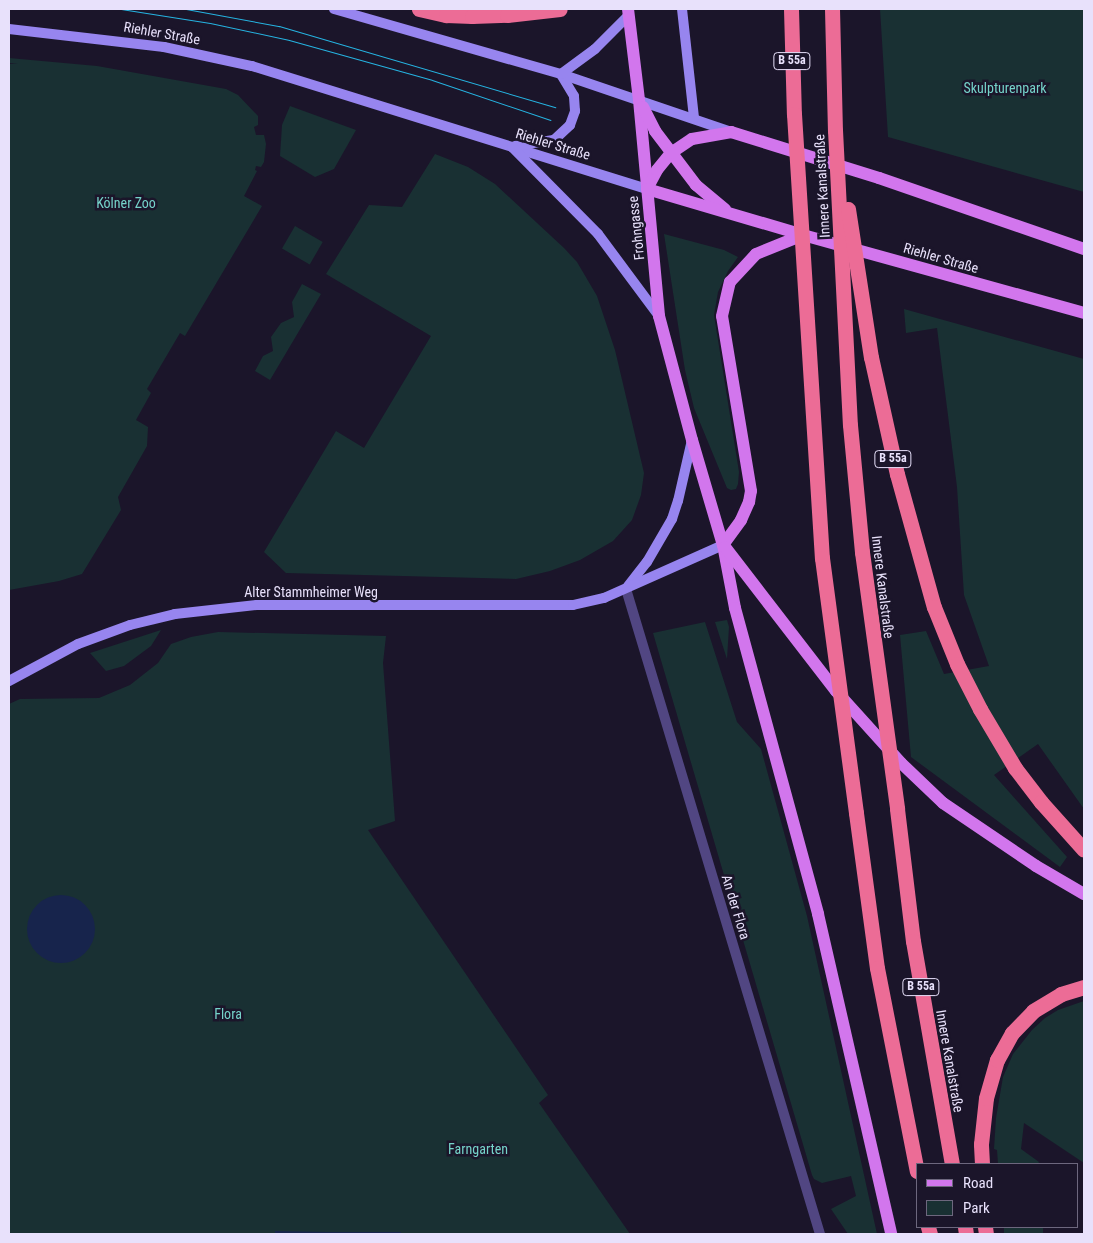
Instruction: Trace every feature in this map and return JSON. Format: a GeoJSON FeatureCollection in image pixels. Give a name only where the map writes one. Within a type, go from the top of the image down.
{"type":"FeatureCollection","features":[{"type":"Feature","properties":{"kind":"highway"},"geometry":{"type":"LineString","coordinates":[[419,9],[446,15],[472,16],[507,15],[560,9]]}},
{"type":"Feature","properties":{"kind":"highway","name":"Innere Kanalstraße"},"geometry":{"type":"LineString","coordinates":[[791,9],[794,114],[822,558],[877,968],[916,1166]]}},
{"type":"Feature","properties":{"kind":"highway","name":"Innere Kanalstraße"},"geometry":{"type":"LineString","coordinates":[[832,9],[835,130],[850,425],[862,552],[897,810],[912,941],[952,1163]]}},
{"type":"Feature","properties":{"kind":"highway","name":"B 55a"},"geometry":{"type":"LineString","coordinates":[[835,130],[871,357],[902,493],[934,607],[954,656],[980,708],[1015,768],[1040,802],[1084,850]]}},
{"type":"Feature","properties":{"kind":"highway"},"geometry":{"type":"LineString","coordinates":[[982,1163],[981,1144],[986,1098],[997,1060],[1012,1033],[1033,1011],[1061,994],[1084,987]]}},
{"type":"Feature","properties":{"kind":"main road"},"geometry":{"type":"LineString","coordinates":[[334,9],[561,74],[731,132],[880,178],[1084,249]]}},
{"type":"Feature","properties":{"kind":"main road"},"geometry":{"type":"LineString","coordinates":[[682,9],[694,118]]}},
{"type":"Feature","properties":{"kind":"main road"},"geometry":{"type":"LineString","coordinates":[[561,74],[595,49],[628,12]]}},
{"type":"Feature","properties":{"kind":"main road","name":"Frohngasse"},"geometry":{"type":"LineString","coordinates":[[628,12],[639,100],[659,316],[692,440],[723,545],[735,608],[818,914],[890,1234]]}},
{"type":"Feature","properties":{"kind":"main road","name":"Riehler Straße"},"geometry":{"type":"LineString","coordinates":[[9,29],[164,47],[252,66],[647,189],[803,235],[1084,313]]}},
{"type":"Feature","properties":{"kind":"main road"},"geometry":{"type":"LineString","coordinates":[[511,147],[554,140],[570,125],[575,112],[574,96],[561,74]]}},
{"type":"Feature","properties":{"kind":"main road"},"geometry":{"type":"LineString","coordinates":[[639,100],[655,131],[696,185],[732,214]]}},
{"type":"Feature","properties":{"kind":"main road"},"geometry":{"type":"LineString","coordinates":[[647,189],[657,170],[671,153],[692,139],[731,132]]}},
{"type":"Feature","properties":{"kind":"main road"},"geometry":{"type":"LineString","coordinates":[[511,147],[598,234],[659,316]]}},
{"type":"Feature","properties":{"kind":"main road"},"geometry":{"type":"LineString","coordinates":[[803,235],[756,254],[730,282],[722,316],[751,491],[749,502],[741,520],[723,545],[836,691],[901,763],[943,803],[1036,866],[1084,894]]}},
{"type":"Feature","properties":{"kind":"main road"},"geometry":{"type":"LineString","coordinates":[[626,589],[647,562],[672,518],[678,501],[692,440]]}},
{"type":"Feature","properties":{"kind":"main road","name":"Alter Stammheimer Weg"},"geometry":{"type":"LineString","coordinates":[[9,681],[78,644],[130,625],[175,614],[257,605],[574,604],[604,598],[723,545]]}},
{"type":"Feature","properties":{"kind":"street","name":"An der Flora"},"geometry":{"type":"LineString","coordinates":[[626,589],[820,1234]]}},
{"type":"Feature","properties":{"kind":"green space","name":"Skulpturenpark"},"geometry":{"type":"Polygon","coordinates":[[[880,9],[1084,9],[1084,192],[888,137],[880,9]]]}},
{"type":"Feature","properties":{"kind":"green space","name":"Kölner Zoo"},"geometry":{"type":"Polygon","coordinates":[[[9,58],[97,66],[226,89],[238,95],[258,116],[258,125],[254,127],[256,135],[264,135],[266,144],[264,162],[261,167],[256,166],[255,170],[257,171],[244,196],[262,206],[185,336],[180,333],[147,389],[151,393],[136,420],[148,427],[147,446],[118,497],[121,510],[82,574],[59,581],[9,590],[9,64],[18,64],[9,63],[9,58]]]}},
{"type":"Feature","properties":{"kind":"green space"},"geometry":{"type":"Polygon","coordinates":[[[290,106],[356,130],[334,169],[315,177],[280,156],[282,125],[290,106]]]}},
{"type":"Feature","properties":{"kind":"green space"},"geometry":{"type":"Polygon","coordinates":[[[435,154],[468,167],[495,184],[577,262],[597,296],[615,350],[644,473],[641,495],[632,520],[613,541],[580,560],[550,571],[516,579],[286,573],[264,552],[336,431],[364,448],[431,336],[326,274],[369,205],[402,207],[435,154]]]}},
{"type":"Feature","properties":{"kind":"green space"},"geometry":{"type":"Polygon","coordinates":[[[295,226],[323,242],[310,265],[282,249],[295,226]]]}},
{"type":"Feature","properties":{"kind":"green space"},"geometry":{"type":"Polygon","coordinates":[[[664,234],[724,250],[738,257],[728,271],[718,292],[714,315],[739,472],[736,489],[731,490],[727,488],[694,408],[685,370],[664,234]]]}},
{"type":"Feature","properties":{"kind":"green space"},"geometry":{"type":"Polygon","coordinates":[[[302,284],[321,294],[270,380],[255,371],[263,356],[273,351],[271,337],[281,323],[294,317],[292,302],[302,284]]]}},
{"type":"Feature","properties":{"kind":"green space"},"geometry":{"type":"Polygon","coordinates":[[[904,309],[1084,359],[1084,809],[1038,744],[994,775],[1067,857],[1060,867],[911,757],[900,635],[926,631],[944,674],[989,666],[964,595],[957,487],[937,328],[906,333],[904,309]]]}},
{"type":"Feature","properties":{"kind":"green space"},"geometry":{"type":"Polygon","coordinates":[[[727,620],[729,627],[727,659],[715,622],[727,620]]]}},
{"type":"Feature","properties":{"kind":"green space"},"geometry":{"type":"Polygon","coordinates":[[[705,622],[737,722],[761,749],[807,916],[877,1234],[848,1234],[831,1209],[856,1196],[851,1176],[822,1183],[814,1179],[812,1175],[653,633],[705,622]]]}},
{"type":"Feature","properties":{"kind":"green space"},"geometry":{"type":"Polygon","coordinates":[[[161,630],[151,646],[124,666],[106,671],[90,653],[161,630]]]}},
{"type":"Feature","properties":{"kind":"green space","name":"Flora"},"geometry":{"type":"Polygon","coordinates":[[[218,632],[386,636],[383,663],[395,821],[368,830],[548,1095],[539,1103],[630,1234],[9,1234],[9,704],[20,699],[99,698],[130,685],[158,663],[171,644],[191,637],[218,632]]]}},
{"type":"Feature","properties":{"kind":"green space"},"geometry":{"type":"Polygon","coordinates":[[[1084,1001],[1084,1163],[1024,1123],[1021,1149],[1038,1163],[998,1163],[997,1150],[994,1149],[996,1118],[1003,1077],[1013,1054],[1032,1030],[1045,1018],[1058,1010],[1084,1001]]]}},
{"type":"Feature","properties":{"kind":"green space"},"geometry":{"type":"Polygon","coordinates":[[[1004,1228],[1043,1228],[1043,1234],[1004,1234],[1004,1228]]]}},
{"type":"Feature","properties":{"kind":"water"},"geometry":{"type":"Polygon","coordinates":[[[61,895],[74,898],[85,905],[92,916],[95,929],[92,942],[85,953],[74,960],[61,963],[48,960],[37,953],[30,942],[27,929],[30,916],[37,905],[48,898],[61,895]]]}},
{"type":"Feature","properties":{"kind":"water"},"geometry":{"type":"Polygon","coordinates":[[[275,1231],[401,1232],[401,1234],[275,1234],[275,1231]]]}},
{"type":"Feature","properties":{"kind":"tram line"},"geometry":{"type":"LineString","coordinates":[[121,9],[210,23],[289,40],[432,80],[550,120]]}},
{"type":"Feature","properties":{"kind":"tram line"},"geometry":{"type":"LineString","coordinates":[[186,9],[279,26],[555,107]]}},
{"type":"Feature","properties":{"kind":"park label","name":"Farngarten"},"geometry":{"type":"Point","coordinates":[478,1149]}}]}
